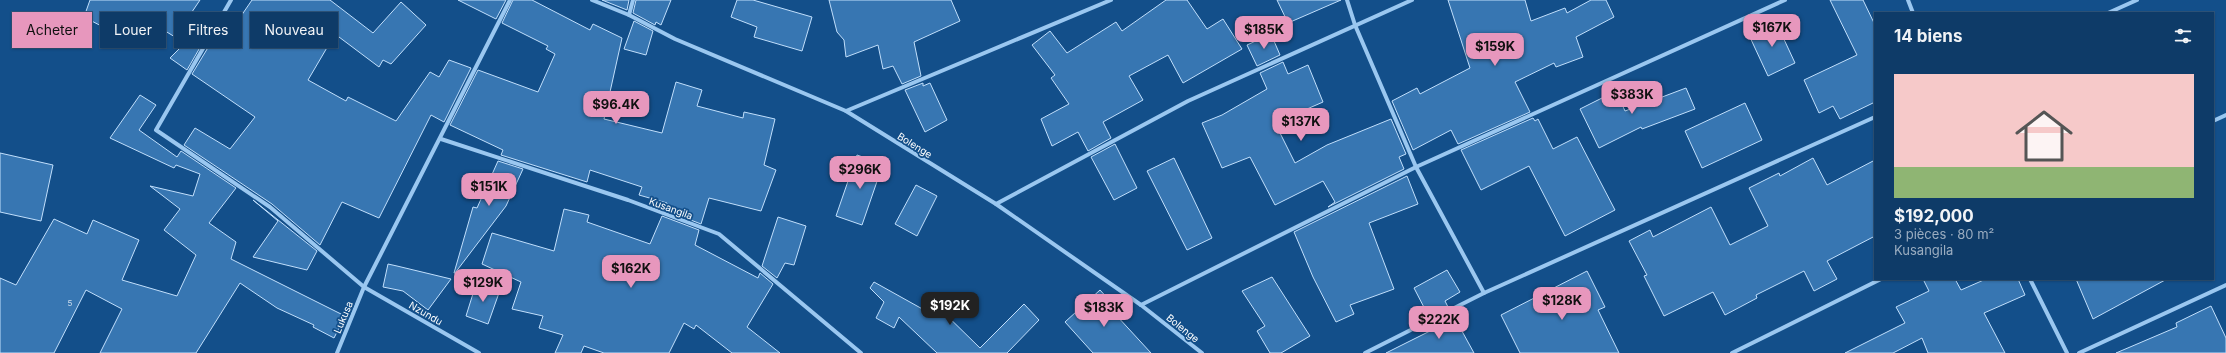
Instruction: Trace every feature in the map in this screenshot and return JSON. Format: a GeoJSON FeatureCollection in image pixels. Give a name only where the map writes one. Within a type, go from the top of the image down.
{"type":"FeatureCollection","features":[{"type":"Feature","properties":{"kind":"street","name":"Nzundu"},"geometry":{"type":"LineString","coordinates":[[231,0],[156,130],[270,207],[364,287],[479,353]]}},
{"type":"Feature","properties":{"kind":"street","name":"Lukusa"},"geometry":{"type":"LineString","coordinates":[[337,353],[364,287],[441,139],[510,0]]}},
{"type":"Feature","properties":{"kind":"street","name":"Bolenge"},"geometry":{"type":"LineString","coordinates":[[592,0],[629,15],[675,39],[846,111],[996,204],[1141,305],[1202,353]]}},
{"type":"Feature","properties":{"kind":"street"},"geometry":{"type":"LineString","coordinates":[[629,15],[633,0]]}},
{"type":"Feature","properties":{"kind":"street"},"geometry":{"type":"LineString","coordinates":[[846,111],[1111,0]]}},
{"type":"Feature","properties":{"kind":"street"},"geometry":{"type":"LineString","coordinates":[[1347,0],[1355,25],[1416,167],[1484,293]]}},
{"type":"Feature","properties":{"kind":"street"},"geometry":{"type":"LineString","coordinates":[[996,204],[1188,100],[1412,0]]}},
{"type":"Feature","properties":{"kind":"street"},"geometry":{"type":"LineString","coordinates":[[1141,305],[1416,167],[1785,0]]}},
{"type":"Feature","properties":{"kind":"street"},"geometry":{"type":"LineString","coordinates":[[1908,0],[1913,12]]}},
{"type":"Feature","properties":{"kind":"street"},"geometry":{"type":"LineString","coordinates":[[2110,12],[2137,0]]}},
{"type":"Feature","properties":{"kind":"street"},"geometry":{"type":"LineString","coordinates":[[2214,121],[2226,115]]}},
{"type":"Feature","properties":{"kind":"street"},"geometry":{"type":"LineString","coordinates":[[1365,353],[1484,293],[1874,117]]}},
{"type":"Feature","properties":{"kind":"street","name":"Kusangila"},"geometry":{"type":"LineString","coordinates":[[441,139],[628,200],[719,234],[861,353]]}},
{"type":"Feature","properties":{"kind":"street"},"geometry":{"type":"LineString","coordinates":[[1732,353],[1880,280]]}},
{"type":"Feature","properties":{"kind":"street"},"geometry":{"type":"LineString","coordinates":[[2030,280],[2067,353]]}},
{"type":"Feature","properties":{"kind":"street"},"geometry":{"type":"LineString","coordinates":[[2079,353],[2226,286]]}},
{"type":"Feature","properties":{"kind":"building"},"geometry":{"type":"Polygon","coordinates":[[[90,0],[200,0],[192,12],[174,12],[174,36],[166,31],[166,12],[100,12],[100,25],[92,21],[92,12],[86,12],[90,0]]]}},
{"type":"Feature","properties":{"kind":"building"},"geometry":{"type":"Polygon","coordinates":[[[252,0],[330,0],[373,33],[401,2],[426,25],[391,64],[383,60],[379,67],[338,36],[338,12],[250,12],[250,48],[327,48],[308,80],[346,101],[348,97],[396,121],[430,72],[439,77],[449,60],[471,68],[444,122],[431,115],[379,218],[342,202],[320,245],[272,204],[184,145],[195,128],[230,149],[255,117],[192,74],[208,48],[242,48],[242,15],[252,0]]]}},
{"type":"Feature","properties":{"kind":"building"},"geometry":{"type":"Polygon","coordinates":[[[458,0],[506,0],[496,19],[458,0]]]}},
{"type":"Feature","properties":{"kind":"building"},"geometry":{"type":"Polygon","coordinates":[[[513,0],[532,0],[590,30],[593,24],[622,38],[604,119],[662,133],[676,82],[702,90],[697,106],[743,118],[744,112],[775,119],[764,165],[776,170],[761,211],[709,198],[701,224],[665,210],[667,203],[639,195],[642,187],[590,170],[587,182],[501,155],[503,150],[450,125],[478,70],[538,92],[555,54],[546,49],[548,46],[502,23],[513,0]]]}},
{"type":"Feature","properties":{"kind":"building"},"geometry":{"type":"Polygon","coordinates":[[[602,0],[629,0],[627,10],[602,0]]]}},
{"type":"Feature","properties":{"kind":"building"},"geometry":{"type":"Polygon","coordinates":[[[636,0],[671,0],[661,25],[656,22],[655,25],[633,13],[636,0]]]}},
{"type":"Feature","properties":{"kind":"building"},"geometry":{"type":"Polygon","coordinates":[[[737,0],[753,0],[812,17],[802,51],[754,37],[757,27],[731,17],[737,0]]]}},
{"type":"Feature","properties":{"kind":"building"},"geometry":{"type":"Polygon","coordinates":[[[829,0],[951,0],[960,21],[914,42],[921,76],[902,84],[893,66],[883,69],[878,45],[846,57],[844,40],[837,32],[829,0]]]}},
{"type":"Feature","properties":{"kind":"building"},"geometry":{"type":"Polygon","coordinates":[[[1166,0],[1187,0],[1207,29],[1223,19],[1242,49],[1183,83],[1168,55],[1129,76],[1143,100],[1103,122],[1111,138],[1088,151],[1078,132],[1052,146],[1041,119],[1069,104],[1051,78],[1055,75],[1032,45],[1050,31],[1067,53],[1116,22],[1122,31],[1166,0]]]}},
{"type":"Feature","properties":{"kind":"building"},"geometry":{"type":"Polygon","coordinates":[[[1277,0],[1341,0],[1288,23],[1277,0]]]}},
{"type":"Feature","properties":{"kind":"building"},"geometry":{"type":"Polygon","coordinates":[[[1448,0],[1525,0],[1531,21],[1565,8],[1567,13],[1591,0],[1606,0],[1614,17],[1576,37],[1583,57],[1556,67],[1554,63],[1515,82],[1530,112],[1458,144],[1451,130],[1413,150],[1392,101],[1417,88],[1420,94],[1470,68],[1448,0]]]}},
{"type":"Feature","properties":{"kind":"building"},"geometry":{"type":"Polygon","coordinates":[[[1830,0],[1863,0],[1874,23],[1874,102],[1840,119],[1833,106],[1819,113],[1804,80],[1857,55],[1830,0]]]}},
{"type":"Feature","properties":{"kind":"building"},"geometry":{"type":"Polygon","coordinates":[[[1775,20],[1795,63],[1768,76],[1748,33],[1775,20]]]}},
{"type":"Feature","properties":{"kind":"building"},"geometry":{"type":"Polygon","coordinates":[[[634,21],[653,31],[646,55],[624,49],[634,21]]]}},
{"type":"Feature","properties":{"kind":"building"},"geometry":{"type":"Polygon","coordinates":[[[1271,34],[1280,55],[1257,66],[1247,45],[1271,34]]]}},
{"type":"Feature","properties":{"kind":"building"},"geometry":{"type":"Polygon","coordinates":[[[180,48],[200,48],[187,70],[170,58],[180,48]]]}},
{"type":"Feature","properties":{"kind":"building"},"geometry":{"type":"Polygon","coordinates":[[[1283,62],[1288,74],[1308,65],[1323,102],[1275,123],[1295,163],[1327,145],[1391,119],[1406,154],[1399,157],[1404,169],[1328,207],[1335,202],[1323,181],[1275,205],[1250,157],[1222,168],[1202,123],[1222,115],[1267,89],[1260,73],[1283,62]]]}},
{"type":"Feature","properties":{"kind":"building"},"geometry":{"type":"Polygon","coordinates":[[[923,83],[923,86],[930,83],[947,120],[925,132],[905,90],[923,83]]]}},
{"type":"Feature","properties":{"kind":"building"},"geometry":{"type":"Polygon","coordinates":[[[1686,88],[1695,109],[1642,129],[1641,127],[1599,148],[1580,109],[1616,91],[1625,111],[1686,88]]]}},
{"type":"Feature","properties":{"kind":"building"},"geometry":{"type":"Polygon","coordinates":[[[140,95],[156,105],[139,130],[177,157],[181,151],[236,188],[209,223],[236,242],[231,259],[345,316],[334,338],[313,327],[314,325],[277,308],[240,283],[196,353],[100,353],[122,309],[86,290],[54,353],[0,353],[0,278],[16,285],[54,219],[87,234],[93,220],[139,240],[122,280],[177,296],[196,255],[164,230],[180,209],[150,186],[193,196],[200,174],[176,165],[174,168],[110,138],[140,95]]]}},
{"type":"Feature","properties":{"kind":"building"},"geometry":{"type":"Polygon","coordinates":[[[1745,103],[1762,140],[1702,168],[1685,131],[1745,103]]]}},
{"type":"Feature","properties":{"kind":"building"},"geometry":{"type":"Polygon","coordinates":[[[1533,118],[1535,121],[1538,119],[1553,149],[1577,137],[1615,210],[1565,236],[1529,166],[1481,190],[1461,150],[1533,118]]]}},
{"type":"Feature","properties":{"kind":"building"},"geometry":{"type":"Polygon","coordinates":[[[1115,144],[1137,188],[1114,200],[1091,157],[1115,144]]]}},
{"type":"Feature","properties":{"kind":"building"},"geometry":{"type":"Polygon","coordinates":[[[0,153],[53,165],[41,221],[0,212],[0,153]]]}},
{"type":"Feature","properties":{"kind":"building"},"geometry":{"type":"Polygon","coordinates":[[[857,155],[883,164],[862,225],[836,216],[857,155]]]}},
{"type":"Feature","properties":{"kind":"building"},"geometry":{"type":"Polygon","coordinates":[[[1174,158],[1212,238],[1187,250],[1147,171],[1174,158]]]}},
{"type":"Feature","properties":{"kind":"building"},"geometry":{"type":"Polygon","coordinates":[[[1813,158],[1827,185],[1874,161],[1874,237],[1827,261],[1837,279],[1814,291],[1804,271],[1756,295],[1757,298],[1725,315],[1713,292],[1664,316],[1644,276],[1647,275],[1629,241],[1650,230],[1653,237],[1711,207],[1730,245],[1768,226],[1749,188],[1779,173],[1780,176],[1813,158]]]}},
{"type":"Feature","properties":{"kind":"building"},"geometry":{"type":"Polygon","coordinates":[[[498,161],[523,169],[506,206],[454,273],[473,207],[477,208],[498,161]]]}},
{"type":"Feature","properties":{"kind":"building"},"geometry":{"type":"Polygon","coordinates":[[[1407,176],[1418,204],[1369,223],[1394,289],[1350,305],[1354,314],[1336,322],[1313,277],[1294,232],[1407,176]]]}},
{"type":"Feature","properties":{"kind":"building"},"geometry":{"type":"Polygon","coordinates":[[[916,185],[937,196],[917,236],[895,224],[916,185]]]}},
{"type":"Feature","properties":{"kind":"building"},"geometry":{"type":"Polygon","coordinates":[[[253,200],[317,251],[307,270],[253,257],[278,221],[253,200]]]}},
{"type":"Feature","properties":{"kind":"building"},"geometry":{"type":"Polygon","coordinates":[[[564,209],[589,215],[587,222],[650,244],[662,216],[699,230],[695,245],[758,278],[760,273],[773,284],[747,327],[780,353],[732,353],[696,325],[694,329],[684,323],[669,353],[604,353],[584,346],[581,353],[555,353],[563,335],[539,328],[543,316],[512,309],[521,282],[482,264],[492,233],[554,251],[564,209]]]}},
{"type":"Feature","properties":{"kind":"building"},"geometry":{"type":"Polygon","coordinates":[[[778,217],[806,226],[794,265],[785,263],[777,278],[762,266],[778,217]]]}},
{"type":"Feature","properties":{"kind":"building"},"geometry":{"type":"Polygon","coordinates":[[[388,264],[451,279],[428,310],[403,291],[383,287],[388,264]]]}},
{"type":"Feature","properties":{"kind":"building"},"geometry":{"type":"Polygon","coordinates":[[[1447,270],[1460,292],[1445,301],[1448,307],[1429,317],[1414,288],[1447,270]]]}},
{"type":"Feature","properties":{"kind":"building"},"geometry":{"type":"Polygon","coordinates":[[[1587,271],[1605,307],[1598,310],[1619,353],[1520,353],[1501,315],[1587,271]]]}},
{"type":"Feature","properties":{"kind":"building"},"geometry":{"type":"Polygon","coordinates":[[[1272,277],[1310,336],[1281,353],[1270,353],[1257,331],[1265,326],[1242,291],[1272,277]]]}},
{"type":"Feature","properties":{"kind":"building"},"geometry":{"type":"Polygon","coordinates":[[[1924,280],[1956,280],[1961,290],[1984,280],[2018,280],[2025,295],[1984,313],[2005,353],[1928,353],[1922,338],[1893,353],[1845,353],[1905,323],[1896,307],[1929,291],[1924,280]]]}},
{"type":"Feature","properties":{"kind":"building"},"geometry":{"type":"Polygon","coordinates":[[[2076,280],[2165,280],[2093,319],[2076,280]]]}},
{"type":"Feature","properties":{"kind":"building"},"geometry":{"type":"Polygon","coordinates":[[[874,282],[926,311],[934,303],[980,348],[1024,304],[1039,320],[1007,353],[937,353],[899,317],[894,328],[876,318],[884,302],[870,288],[874,282]]]}},
{"type":"Feature","properties":{"kind":"building"},"geometry":{"type":"Polygon","coordinates":[[[476,284],[500,290],[488,324],[466,316],[476,284]]]}},
{"type":"Feature","properties":{"kind":"building"},"geometry":{"type":"Polygon","coordinates":[[[1100,290],[1119,311],[1116,315],[1151,353],[1093,353],[1065,322],[1100,290]]]}},
{"type":"Feature","properties":{"kind":"building"},"geometry":{"type":"Polygon","coordinates":[[[2211,306],[2226,338],[2226,353],[2116,353],[2177,327],[2176,323],[2211,306]]]}},
{"type":"Feature","properties":{"kind":"building"},"geometry":{"type":"Polygon","coordinates":[[[1452,313],[1474,353],[1386,353],[1436,328],[1433,323],[1452,313]]]}}]}
